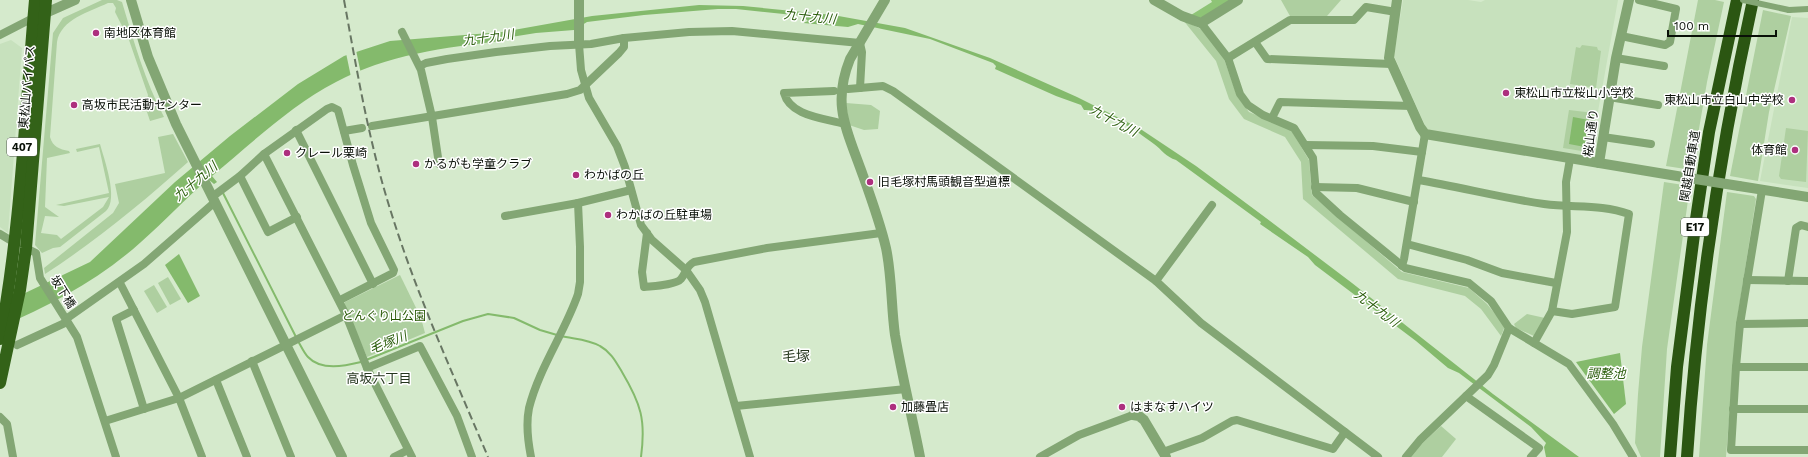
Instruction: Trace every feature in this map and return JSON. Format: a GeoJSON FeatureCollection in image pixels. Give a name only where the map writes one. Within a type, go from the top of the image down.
{"type":"FeatureCollection","features":[{"type":"Feature","properties":{"kind":"highway","name":"東松山バイパス"},"geometry":{"type":"LineString","coordinates":[[24,247],[35,0]]}},
{"type":"Feature","properties":{"kind":"highway","name":"東松山バイパス"},"geometry":{"type":"LineString","coordinates":[[4,337],[24,247],[46,0]]}},
{"type":"Feature","properties":{"kind":"highway","name":"関越自動車道"},"geometry":{"type":"LineString","coordinates":[[1670,457],[1677,367],[1696,219],[1709,132],[1737,0]]}},
{"type":"Feature","properties":{"kind":"highway","name":"E17"},"geometry":{"type":"LineString","coordinates":[[1687,457],[1697,338],[1708,248],[1729,124],[1754,0]]}},
{"type":"Feature","properties":{"kind":"highway","name":"407"},"geometry":{"type":"LineString","coordinates":[[0,383],[4,337]]}},
{"type":"Feature","properties":{"kind":"street"},"geometry":{"type":"LineString","coordinates":[[0,35],[33,18],[76,0]]}},
{"type":"Feature","properties":{"kind":"street"},"geometry":{"type":"LineString","coordinates":[[131,0],[154,72],[167,104],[342,457]]}},
{"type":"Feature","properties":{"kind":"street"},"geometry":{"type":"LineString","coordinates":[[579,0],[580,63],[589,98],[616,146],[641,224],[652,240],[686,270],[697,284],[705,302],[750,457]]}},
{"type":"Feature","properties":{"kind":"street"},"geometry":{"type":"LineString","coordinates":[[884,0],[850,59],[843,83],[841,98],[844,124],[881,233],[890,272],[895,334],[920,457]]}},
{"type":"Feature","properties":{"kind":"street"},"geometry":{"type":"LineString","coordinates":[[1154,0],[1182,16],[1201,23],[1228,58],[1240,94],[1248,105],[1294,128],[1313,158],[1316,193],[1340,215],[1402,266],[1469,283],[1491,301],[1509,328],[1569,364],[1613,424],[1633,457]]}},
{"type":"Feature","properties":{"kind":"street"},"geometry":{"type":"LineString","coordinates":[[1201,23],[1238,0]]}},
{"type":"Feature","properties":{"kind":"street"},"geometry":{"type":"LineString","coordinates":[[1397,0],[1390,52],[1391,64],[1425,134],[1402,266]]}},
{"type":"Feature","properties":{"kind":"street","name":"桜山通り"},"geometry":{"type":"LineString","coordinates":[[1629,0],[1620,36],[1599,163],[1762,190]]}},
{"type":"Feature","properties":{"kind":"street"},"geometry":{"type":"LineString","coordinates":[[1620,36],[1666,45],[1670,42],[1676,9],[1639,0]]}},
{"type":"Feature","properties":{"kind":"street"},"geometry":{"type":"LineString","coordinates":[[1743,0],[1789,10],[1808,9]]}},
{"type":"Feature","properties":{"kind":"street"},"geometry":{"type":"LineString","coordinates":[[1228,58],[1290,20],[1354,20],[1366,7],[1396,12]]}},
{"type":"Feature","properties":{"kind":"street"},"geometry":{"type":"LineString","coordinates":[[419,65],[447,59],[496,52],[579,43],[591,44],[624,38],[689,32],[732,31],[860,42]]}},
{"type":"Feature","properties":{"kind":"street"},"geometry":{"type":"LineString","coordinates":[[403,33],[419,65],[432,117],[439,164]]}},
{"type":"Feature","properties":{"kind":"street"},"geometry":{"type":"LineString","coordinates":[[372,126],[567,94],[580,90],[619,53],[624,47],[624,38]]}},
{"type":"Feature","properties":{"kind":"street"},"geometry":{"type":"LineString","coordinates":[[860,42],[862,52],[860,88]]}},
{"type":"Feature","properties":{"kind":"street"},"geometry":{"type":"LineString","coordinates":[[1255,42],[1267,59],[1391,64]]}},
{"type":"Feature","properties":{"kind":"street"},"geometry":{"type":"LineString","coordinates":[[1616,58],[1664,66]]}},
{"type":"Feature","properties":{"kind":"street"},"geometry":{"type":"LineString","coordinates":[[848,89],[883,86],[893,91],[1156,281],[1201,323],[1378,457]]}},
{"type":"Feature","properties":{"kind":"street"},"geometry":{"type":"LineString","coordinates":[[834,91],[784,92],[788,103],[803,113],[844,124]]}},
{"type":"Feature","properties":{"kind":"street"},"geometry":{"type":"LineString","coordinates":[[1609,97],[1658,104]]}},
{"type":"Feature","properties":{"kind":"street"},"geometry":{"type":"LineString","coordinates":[[1272,118],[1280,102],[1411,106]]}},
{"type":"Feature","properties":{"kind":"street"},"geometry":{"type":"LineString","coordinates":[[17,345],[66,321],[120,283],[144,264],[212,197],[296,130],[332,107],[338,110],[371,223],[394,270],[393,274],[340,300]]}},
{"type":"Feature","properties":{"kind":"street"},"geometry":{"type":"LineString","coordinates":[[344,131],[362,128]]}},
{"type":"Feature","properties":{"kind":"street"},"geometry":{"type":"LineString","coordinates":[[296,130],[373,284]]}},
{"type":"Feature","properties":{"kind":"street"},"geometry":{"type":"LineString","coordinates":[[1425,134],[1599,163]]}},
{"type":"Feature","properties":{"kind":"street"},"geometry":{"type":"LineString","coordinates":[[1603,137],[1651,144]]}},
{"type":"Feature","properties":{"kind":"street"},"geometry":{"type":"LineString","coordinates":[[1306,145],[1373,146],[1422,152]]}},
{"type":"Feature","properties":{"kind":"street"},"geometry":{"type":"LineString","coordinates":[[264,154],[340,300],[367,368],[410,453],[394,457]]}},
{"type":"Feature","properties":{"kind":"street"},"geometry":{"type":"LineString","coordinates":[[1534,343],[1552,311],[1556,284],[1568,232],[1566,182],[1570,159]]}},
{"type":"Feature","properties":{"kind":"street"},"geometry":{"type":"LineString","coordinates":[[240,176],[268,232],[297,217]]}},
{"type":"Feature","properties":{"kind":"street"},"geometry":{"type":"LineString","coordinates":[[1418,180],[1534,202],[1567,207],[1595,206],[1629,214],[1615,307],[1572,314],[1552,311]]}},
{"type":"Feature","properties":{"kind":"street"},"geometry":{"type":"LineString","coordinates":[[1315,187],[1357,188],[1414,202]]}},
{"type":"Feature","properties":{"kind":"street"},"geometry":{"type":"LineString","coordinates":[[505,216],[578,203],[631,190]]}},
{"type":"Feature","properties":{"kind":"street"},"geometry":{"type":"LineString","coordinates":[[1808,197],[1762,190],[1740,324],[1731,450],[1787,454],[1808,450]]}},
{"type":"Feature","properties":{"kind":"street"},"geometry":{"type":"LineString","coordinates":[[531,457],[528,423],[529,408],[542,373],[578,294],[580,282],[580,247],[578,203]]}},
{"type":"Feature","properties":{"kind":"street"},"geometry":{"type":"LineString","coordinates":[[1156,281],[1212,205]]}},
{"type":"Feature","properties":{"kind":"street"},"geometry":{"type":"LineString","coordinates":[[1788,281],[1796,228],[1801,225],[1808,227]]}},
{"type":"Feature","properties":{"kind":"street"},"geometry":{"type":"LineString","coordinates":[[647,233],[642,272],[644,287],[680,281],[689,265],[694,262],[812,241],[881,233]]}},
{"type":"Feature","properties":{"kind":"street"},"geometry":{"type":"LineString","coordinates":[[0,234],[24,247]]}},
{"type":"Feature","properties":{"kind":"street"},"geometry":{"type":"LineString","coordinates":[[1407,244],[1467,260],[1502,273],[1556,284]]}},
{"type":"Feature","properties":{"kind":"street","name":"坂下橋"},"geometry":{"type":"LineString","coordinates":[[24,247],[36,253],[40,278],[77,337],[116,457]]}},
{"type":"Feature","properties":{"kind":"street"},"geometry":{"type":"LineString","coordinates":[[1747,280],[1808,281]]}},
{"type":"Feature","properties":{"kind":"street"},"geometry":{"type":"LineString","coordinates":[[120,283],[179,398],[202,457]]}},
{"type":"Feature","properties":{"kind":"street"},"geometry":{"type":"LineString","coordinates":[[134,310],[116,319],[144,409]]}},
{"type":"Feature","properties":{"kind":"street"},"geometry":{"type":"LineString","coordinates":[[105,421],[179,398],[346,315]]}},
{"type":"Feature","properties":{"kind":"street"},"geometry":{"type":"LineString","coordinates":[[1740,324],[1808,323]]}},
{"type":"Feature","properties":{"kind":"street"},"geometry":{"type":"LineString","coordinates":[[1406,457],[1420,440],[1484,379],[1494,365],[1509,328]]}},
{"type":"Feature","properties":{"kind":"street"},"geometry":{"type":"LineString","coordinates":[[367,368],[420,346],[456,416],[472,457]]}},
{"type":"Feature","properties":{"kind":"street"},"geometry":{"type":"LineString","coordinates":[[252,361],[291,457]]}},
{"type":"Feature","properties":{"kind":"street"},"geometry":{"type":"LineString","coordinates":[[1736,367],[1808,367]]}},
{"type":"Feature","properties":{"kind":"street"},"geometry":{"type":"LineString","coordinates":[[216,380],[247,457]]}},
{"type":"Feature","properties":{"kind":"street"},"geometry":{"type":"LineString","coordinates":[[736,406],[906,389]]}},
{"type":"Feature","properties":{"kind":"street"},"geometry":{"type":"LineString","coordinates":[[1468,395],[1539,448],[1531,457]]}},
{"type":"Feature","properties":{"kind":"street"},"geometry":{"type":"LineString","coordinates":[[1733,409],[1808,409]]}},
{"type":"Feature","properties":{"kind":"street"},"geometry":{"type":"LineString","coordinates":[[1040,457],[1079,435],[1133,415],[1139,416],[1144,420],[1164,454],[1194,442],[1232,421],[1237,420],[1333,449],[1345,432]]}},
{"type":"Feature","properties":{"kind":"street"},"geometry":{"type":"LineString","coordinates":[[0,417],[7,424],[13,457]]}},
{"type":"Feature","properties":{"kind":"shaded area"},"geometry":{"type":"Polygon","coordinates":[[[1211,0],[1230,0],[1200,19],[1191,15],[1212,2],[1211,0]]]}},
{"type":"Feature","properties":{"kind":"shaded area","name":"東松山市立桜山小学校"},"geometry":{"type":"Polygon","coordinates":[[[1403,0],[1468,0],[1481,2],[1485,0],[1618,0],[1590,156],[1587,157],[1427,130],[1394,56],[1403,0]]]}},
{"type":"Feature","properties":{"kind":"shaded area","name":"東松山市立白山中学校"},"geometry":{"type":"Polygon","coordinates":[[[1792,17],[1808,18],[1808,188],[1760,181],[1792,17]]]}},
{"type":"Feature","properties":{"kind":"shaded area"},"geometry":{"type":"Polygon","coordinates":[[[11,40],[22,48],[8,233],[0,227],[0,44],[11,40]]]}},
{"type":"Feature","properties":{"kind":"green space"},"geometry":{"type":"Polygon","coordinates":[[[102,0],[117,0],[122,2],[146,75],[164,117],[150,121],[146,109],[148,95],[129,40],[115,12],[116,8],[113,3],[108,3],[85,13],[64,27],[57,42],[50,137],[55,145],[69,151],[70,153],[47,158],[45,207],[59,217],[45,216],[41,233],[57,235],[61,239],[103,207],[109,197],[64,206],[56,205],[109,193],[99,147],[77,152],[76,149],[100,144],[111,188],[111,198],[110,205],[106,211],[60,247],[53,248],[42,253],[35,245],[53,33],[63,18],[102,0]]]}},
{"type":"Feature","properties":{"kind":"green space"},"geometry":{"type":"Polygon","coordinates":[[[1281,0],[1341,0],[1327,16],[1290,16],[1281,0]]]}},
{"type":"Feature","properties":{"kind":"green space"},"geometry":{"type":"Polygon","coordinates":[[[1698,0],[1715,0],[1724,2],[1707,82],[1692,170],[1666,166],[1698,0]]]}},
{"type":"Feature","properties":{"kind":"green space"},"geometry":{"type":"Polygon","coordinates":[[[1763,10],[1791,16],[1769,112],[1758,181],[1730,176],[1763,10]]]}},
{"type":"Feature","properties":{"kind":"green space"},"geometry":{"type":"Polygon","coordinates":[[[1183,20],[1201,29],[1223,56],[1237,96],[1249,112],[1291,130],[1309,160],[1312,195],[1402,272],[1469,288],[1487,304],[1505,326],[1501,336],[1481,309],[1465,296],[1398,279],[1303,199],[1301,162],[1285,137],[1244,119],[1229,99],[1216,61],[1183,20]]]}},
{"type":"Feature","properties":{"kind":"green space"},"geometry":{"type":"Polygon","coordinates":[[[1582,45],[1597,47],[1598,50],[1601,51],[1596,88],[1570,84],[1576,47],[1580,48],[1582,45]]]}},
{"type":"Feature","properties":{"kind":"green space"},"geometry":{"type":"Polygon","coordinates":[[[846,103],[871,105],[880,111],[878,129],[864,130],[849,125],[846,103]]]}},
{"type":"Feature","properties":{"kind":"green space"},"geometry":{"type":"Polygon","coordinates":[[[1569,110],[1594,113],[1588,152],[1563,148],[1569,110]]]}},
{"type":"Feature","properties":{"kind":"green space","name":"体育館"},"geometry":{"type":"Polygon","coordinates":[[[1786,128],[1808,131],[1806,182],[1781,179],[1779,176],[1786,128]]]}},
{"type":"Feature","properties":{"kind":"green space"},"geometry":{"type":"Polygon","coordinates":[[[173,134],[188,162],[119,221],[45,274],[44,268],[113,213],[119,203],[115,184],[165,173],[158,137],[173,134]]]}},
{"type":"Feature","properties":{"kind":"green space"},"geometry":{"type":"Polygon","coordinates":[[[1664,182],[1690,186],[1667,349],[1660,457],[1641,457],[1635,443],[1638,394],[1642,347],[1664,182]]]}},
{"type":"Feature","properties":{"kind":"green space"},"geometry":{"type":"Polygon","coordinates":[[[1727,192],[1754,196],[1756,199],[1737,320],[1726,457],[1699,457],[1707,345],[1727,192]]]}},
{"type":"Feature","properties":{"kind":"green space","name":"どんぐり山公園"},"geometry":{"type":"Polygon","coordinates":[[[400,275],[421,318],[425,333],[367,357],[344,304],[345,302],[400,275]]]}},
{"type":"Feature","properties":{"kind":"green space"},"geometry":{"type":"Polygon","coordinates":[[[168,277],[181,299],[170,305],[158,283],[168,277]]]}},
{"type":"Feature","properties":{"kind":"green space"},"geometry":{"type":"Polygon","coordinates":[[[154,285],[167,307],[157,313],[144,291],[154,285]]]}},
{"type":"Feature","properties":{"kind":"green space"},"geometry":{"type":"Polygon","coordinates":[[[1527,314],[1545,318],[1534,336],[1516,328],[1514,324],[1527,314]]]}},
{"type":"Feature","properties":{"kind":"green space"},"geometry":{"type":"Polygon","coordinates":[[[1441,426],[1456,439],[1442,457],[1409,457],[1414,451],[1441,426]]]}},
{"type":"Feature","properties":{"kind":"water","name":"九十九川"},"geometry":{"type":"Polygon","coordinates":[[[699,5],[743,6],[833,15],[905,28],[990,58],[1077,97],[1139,128],[1196,166],[1262,215],[1352,283],[1493,394],[1579,457],[1546,457],[1544,447],[1546,443],[1531,427],[1459,373],[1448,368],[1416,341],[1315,265],[1308,257],[1260,224],[1261,222],[1130,127],[1101,113],[1084,110],[1081,105],[1056,96],[995,69],[996,66],[993,63],[930,39],[858,24],[848,27],[803,23],[808,21],[803,16],[736,9],[644,15],[587,22],[574,30],[536,33],[499,39],[501,41],[438,49],[375,65],[355,73],[319,92],[287,114],[212,176],[217,182],[214,184],[208,179],[150,234],[109,268],[38,310],[0,327],[0,305],[90,262],[175,182],[230,136],[298,84],[344,56],[390,41],[502,32],[592,16],[699,5]]]}},
{"type":"Feature","properties":{"kind":"water"},"geometry":{"type":"Polygon","coordinates":[[[1573,117],[1589,120],[1585,147],[1569,144],[1573,117]]]}},
{"type":"Feature","properties":{"kind":"water"},"geometry":{"type":"Polygon","coordinates":[[[179,254],[200,296],[188,303],[165,265],[179,254]]]}},
{"type":"Feature","properties":{"kind":"water","name":"調整池"},"geometry":{"type":"Polygon","coordinates":[[[1620,353],[1626,404],[1614,414],[1576,362],[1620,353]]]}},
{"type":"Feature","properties":{"kind":"pier"},"geometry":{"type":"Polygon","coordinates":[[[356,50],[361,74],[351,77],[346,53],[356,50]]]}},
{"type":"Feature","properties":{"kind":"waterway","name":"毛塚川"},"geometry":{"type":"LineString","coordinates":[[223,193],[296,337]]}},
{"type":"Feature","properties":{"kind":"waterway","name":"毛塚川"},"geometry":{"type":"LineString","coordinates":[[366,360],[463,321],[488,314],[514,318],[540,330],[557,335]]}},
{"type":"Feature","properties":{"kind":"waterway","name":"毛塚川"},"geometry":{"type":"LineString","coordinates":[[561,336],[586,341],[604,348],[615,361],[638,403],[643,433],[641,457]]}},
{"type":"Feature","properties":{"kind":"waterway","name":"毛塚川"},"geometry":{"type":"LineString","coordinates":[[298,341],[308,357],[320,364],[326,366],[341,366],[361,362]]}},
{"type":"Feature","properties":{"kind":"railway"},"geometry":{"type":"LineString","coordinates":[[344,0],[370,133],[391,212],[424,305],[488,457]]}},
{"type":"Feature","properties":{"kind":"place","name":"南地区体育館"},"geometry":{"type":"Point","coordinates":[96,33]}},
{"type":"Feature","properties":{"kind":"place","name":"東松山市立桜山小学校"},"geometry":{"type":"Point","coordinates":[1506,93]}},
{"type":"Feature","properties":{"kind":"place","name":"東松山市立白山中学校"},"geometry":{"type":"Point","coordinates":[1792,100]}},
{"type":"Feature","properties":{"kind":"place","name":"高坂市民活動センター"},"geometry":{"type":"Point","coordinates":[74,105]}},
{"type":"Feature","properties":{"kind":"place","name":"体育館"},"geometry":{"type":"Point","coordinates":[1795,150]}},
{"type":"Feature","properties":{"kind":"place","name":"クレール栗崎"},"geometry":{"type":"Point","coordinates":[287,153]}},
{"type":"Feature","properties":{"kind":"place","name":"かるがも学童クラブ"},"geometry":{"type":"Point","coordinates":[416,164]}},
{"type":"Feature","properties":{"kind":"place","name":"わかばの丘"},"geometry":{"type":"Point","coordinates":[576,175]}},
{"type":"Feature","properties":{"kind":"place","name":"旧毛塚村馬頭観音型道標"},"geometry":{"type":"Point","coordinates":[870,182]}},
{"type":"Feature","properties":{"kind":"place","name":"わかばの丘駐車場"},"geometry":{"type":"Point","coordinates":[608,215]}},
{"type":"Feature","properties":{"kind":"place","name":"加藤畳店"},"geometry":{"type":"Point","coordinates":[893,407]}},
{"type":"Feature","properties":{"kind":"place","name":"はまなすハイツ"},"geometry":{"type":"Point","coordinates":[1122,407]}},
{"type":"Feature","properties":{"kind":"district","name":"毛塚"},"geometry":{"type":"Point","coordinates":[796,356]}},
{"type":"Feature","properties":{"kind":"district","name":"高坂六丁目"},"geometry":{"type":"Point","coordinates":[379,378]}}]}
